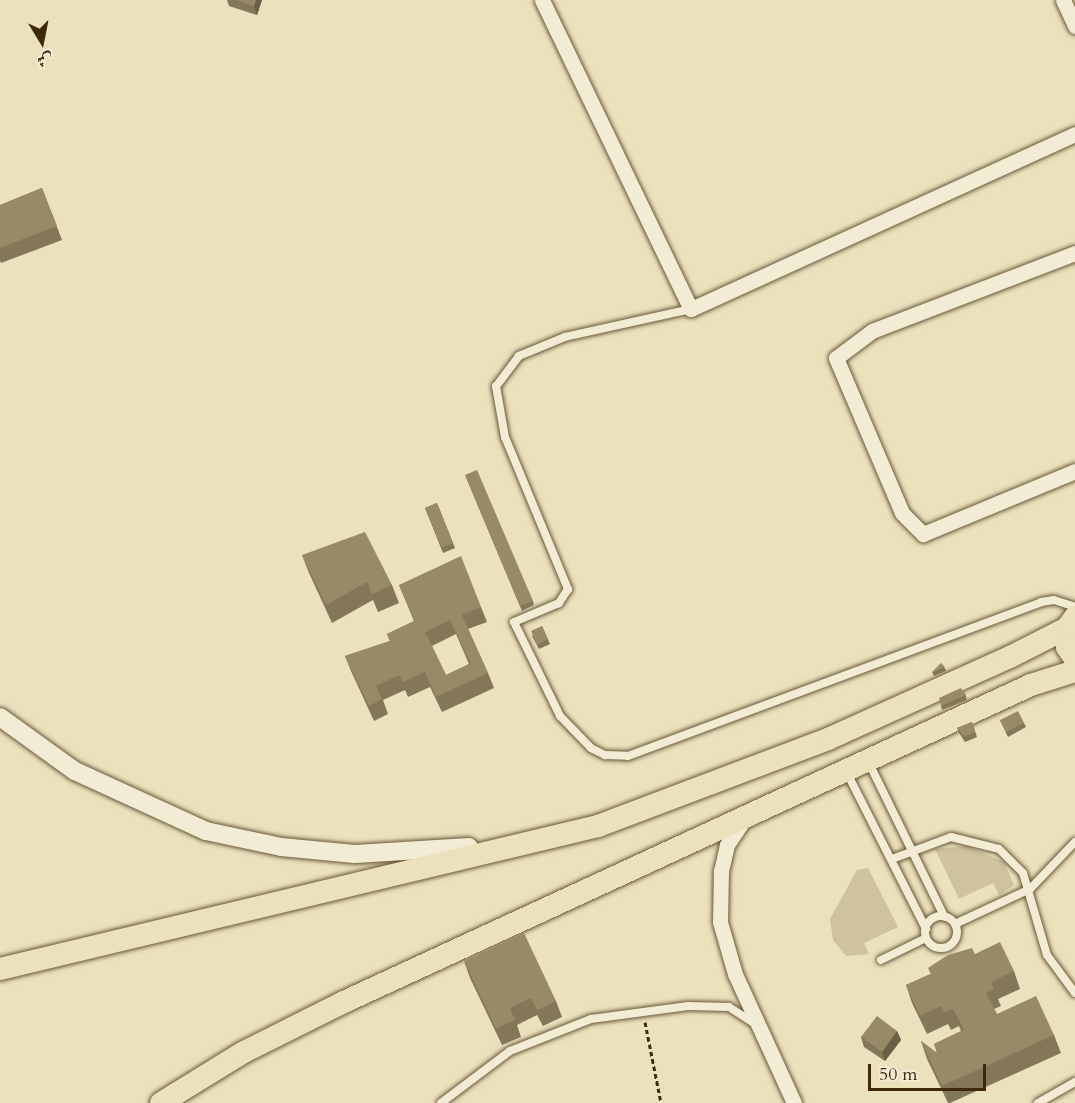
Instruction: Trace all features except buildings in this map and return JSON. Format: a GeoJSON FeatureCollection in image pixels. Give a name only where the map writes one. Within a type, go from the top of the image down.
{"type":"FeatureCollection","features":[{"type":"Feature","properties":{"kind":"main road"},"geometry":{"type":"LineString","coordinates":[[1072,617],[1067,647],[1075,659]]}},
{"type":"Feature","properties":{"kind":"main road"},"geometry":{"type":"LineString","coordinates":[[0,969],[598,826],[789,756],[1072,617]]}},
{"type":"Feature","properties":{"kind":"main road"},"geometry":{"type":"LineString","coordinates":[[161,1103],[244,1052],[344,1002],[1031,684],[1075,671]]}},
{"type":"Feature","properties":{"kind":"street"},"geometry":{"type":"LineString","coordinates":[[542,0],[691,309],[1075,134]]}},
{"type":"Feature","properties":{"kind":"street"},"geometry":{"type":"LineString","coordinates":[[1063,0],[1075,26]]}},
{"type":"Feature","properties":{"kind":"street"},"geometry":{"type":"LineString","coordinates":[[1075,253],[872,331],[836,358],[902,513],[923,534],[1075,471]]}},
{"type":"Feature","properties":{"kind":"street"},"geometry":{"type":"LineString","coordinates":[[0,717],[75,771],[140,804],[206,831],[281,847],[355,854],[432,853],[598,826]]}},
{"type":"Feature","properties":{"kind":"street"},"geometry":{"type":"LineString","coordinates":[[754,812],[727,845],[720,922],[732,966],[794,1103]]}},
{"type":"Feature","properties":{"kind":"lane"},"geometry":{"type":"LineString","coordinates":[[691,309],[565,337],[519,356],[496,386],[505,437],[568,589],[559,603],[514,622],[560,716],[591,748],[605,755],[628,756],[1041,602],[1072,617]]}},
{"type":"Feature","properties":{"kind":"lane"},"geometry":{"type":"LineString","coordinates":[[867,759],[944,916],[955,924],[956,938],[949,946],[938,948],[926,938]]}},
{"type":"Feature","properties":{"kind":"lane"},"geometry":{"type":"LineString","coordinates":[[845,770],[926,929],[926,938]]}},
{"type":"Feature","properties":{"kind":"lane"},"geometry":{"type":"LineString","coordinates":[[892,860],[912,849],[951,837],[983,842],[1013,861],[1030,889],[1047,955],[1075,993]]}},
{"type":"Feature","properties":{"kind":"lane"},"geometry":{"type":"LineString","coordinates":[[955,924],[1030,889],[1075,842]]}},
{"type":"Feature","properties":{"kind":"lane"},"geometry":{"type":"LineString","coordinates":[[926,929],[934,918],[944,916]]}},
{"type":"Feature","properties":{"kind":"lane"},"geometry":{"type":"LineString","coordinates":[[881,960],[926,938]]}},
{"type":"Feature","properties":{"kind":"lane"},"geometry":{"type":"LineString","coordinates":[[441,1103],[510,1052],[547,1033],[642,1009],[729,1007],[764,1037]]}},
{"type":"Feature","properties":{"kind":"lane"},"geometry":{"type":"LineString","coordinates":[[1038,1103],[1075,1082]]}},
{"type":"Feature","properties":{"kind":"path"},"geometry":{"type":"LineString","coordinates":[[642,1009],[661,1103]]}},
{"type":"Feature","properties":{"kind":"shaded area"},"geometry":{"type":"Polygon","coordinates":[[[966,846],[1004,862],[1014,885],[999,895],[993,883],[959,899],[935,849],[966,846]]]}},
{"type":"Feature","properties":{"kind":"shaded area"},"geometry":{"type":"Polygon","coordinates":[[[868,868],[898,927],[864,943],[869,954],[846,956],[833,940],[830,919],[857,870],[868,868]]]}}]}
